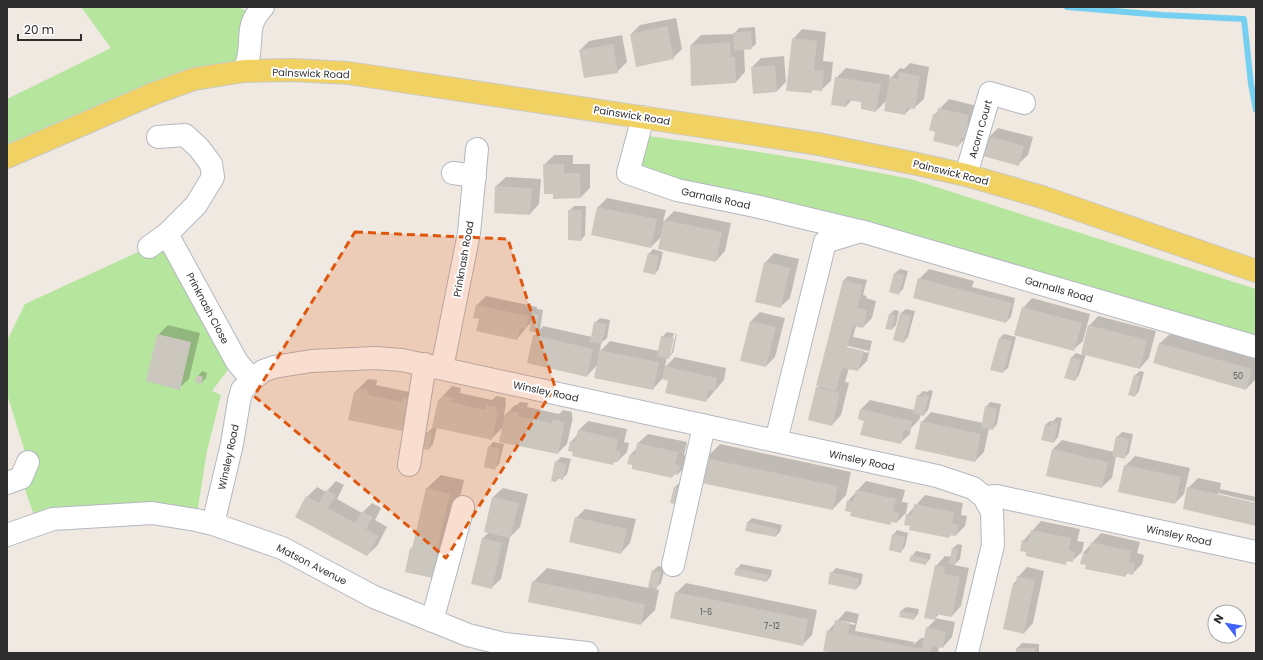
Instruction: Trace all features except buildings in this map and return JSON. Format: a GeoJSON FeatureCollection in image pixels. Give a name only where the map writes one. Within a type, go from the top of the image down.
{"type":"FeatureCollection","features":[{"type":"Feature","properties":{"kind":"main road","name":"Painswick Road"},"geometry":{"type":"LineString","coordinates":[[7,158],[155,93],[194,80],[244,71],[293,70],[348,73],[818,144],[898,160],[966,175],[1042,197],[1256,270]]}},
{"type":"Feature","properties":{"kind":"street"},"geometry":{"type":"LineString","coordinates":[[244,71],[248,58],[250,30],[255,15],[262,7]]}},
{"type":"Feature","properties":{"kind":"street","name":"Acorn Court"},"geometry":{"type":"LineString","coordinates":[[966,175],[990,93],[1024,103]]}},
{"type":"Feature","properties":{"kind":"street","name":"Garnalls Road"},"geometry":{"type":"LineString","coordinates":[[643,117],[628,174],[677,190],[755,206],[861,231],[1256,347]]}},
{"type":"Feature","properties":{"kind":"street"},"geometry":{"type":"LineString","coordinates":[[149,247],[167,234],[196,205],[213,177],[211,164],[199,148],[185,136],[158,137]]}},
{"type":"Feature","properties":{"kind":"street","name":"Prinknash Road"},"geometry":{"type":"LineString","coordinates":[[409,465],[469,233],[477,149]]}},
{"type":"Feature","properties":{"kind":"street"},"geometry":{"type":"LineString","coordinates":[[453,173],[475,176]]}},
{"type":"Feature","properties":{"kind":"street"},"geometry":{"type":"LineString","coordinates":[[776,441],[825,242],[861,231]]}},
{"type":"Feature","properties":{"kind":"street","name":"Prinknash Close"},"geometry":{"type":"LineString","coordinates":[[167,234],[237,362],[252,380]]}},
{"type":"Feature","properties":{"kind":"street","name":"Winsley Road"},"geometry":{"type":"LineString","coordinates":[[214,524],[232,444],[242,390],[263,372],[274,367],[310,361],[375,358],[402,360],[434,366],[937,476],[973,488],[984,497],[996,496],[1256,552]]}},
{"type":"Feature","properties":{"kind":"street"},"geometry":{"type":"LineString","coordinates":[[673,565],[704,426]]}},
{"type":"Feature","properties":{"kind":"street"},"geometry":{"type":"LineString","coordinates":[[7,483],[21,478],[28,462]]}},
{"type":"Feature","properties":{"kind":"street"},"geometry":{"type":"LineString","coordinates":[[967,653],[993,545],[992,512],[984,497]]}},
{"type":"Feature","properties":{"kind":"street"},"geometry":{"type":"LineString","coordinates":[[432,621],[463,508]]}},
{"type":"Feature","properties":{"kind":"street","name":"Matson Avenue"},"geometry":{"type":"LineString","coordinates":[[7,535],[53,519],[152,513],[196,520],[214,524],[282,548],[374,597],[468,635],[504,644],[587,653]]}},
{"type":"Feature","properties":{"kind":"highlighted area"},"geometry":{"type":"Polygon","coordinates":[[[355,232],[508,239],[555,387],[446,558],[254,396],[355,232]]]}},
{"type":"Feature","properties":{"kind":"green space"},"geometry":{"type":"Polygon","coordinates":[[[81,7],[238,7],[255,15],[244,71],[7,163],[7,99],[111,48],[81,7]]]}},
{"type":"Feature","properties":{"kind":"green space"},"geometry":{"type":"Polygon","coordinates":[[[641,135],[708,144],[844,166],[911,179],[1256,289],[1256,347],[628,173],[641,135]]]}},
{"type":"Feature","properties":{"kind":"green space"},"geometry":{"type":"Polygon","coordinates":[[[167,234],[237,362],[227,371],[212,391],[221,395],[207,451],[196,520],[37,524],[21,478],[28,462],[7,394],[7,341],[25,304],[149,247],[167,234]]]}},
{"type":"Feature","properties":{"kind":"waterway"},"geometry":{"type":"LineString","coordinates":[[1067,7],[1162,15],[1244,19],[1251,84],[1256,110]]}}]}
